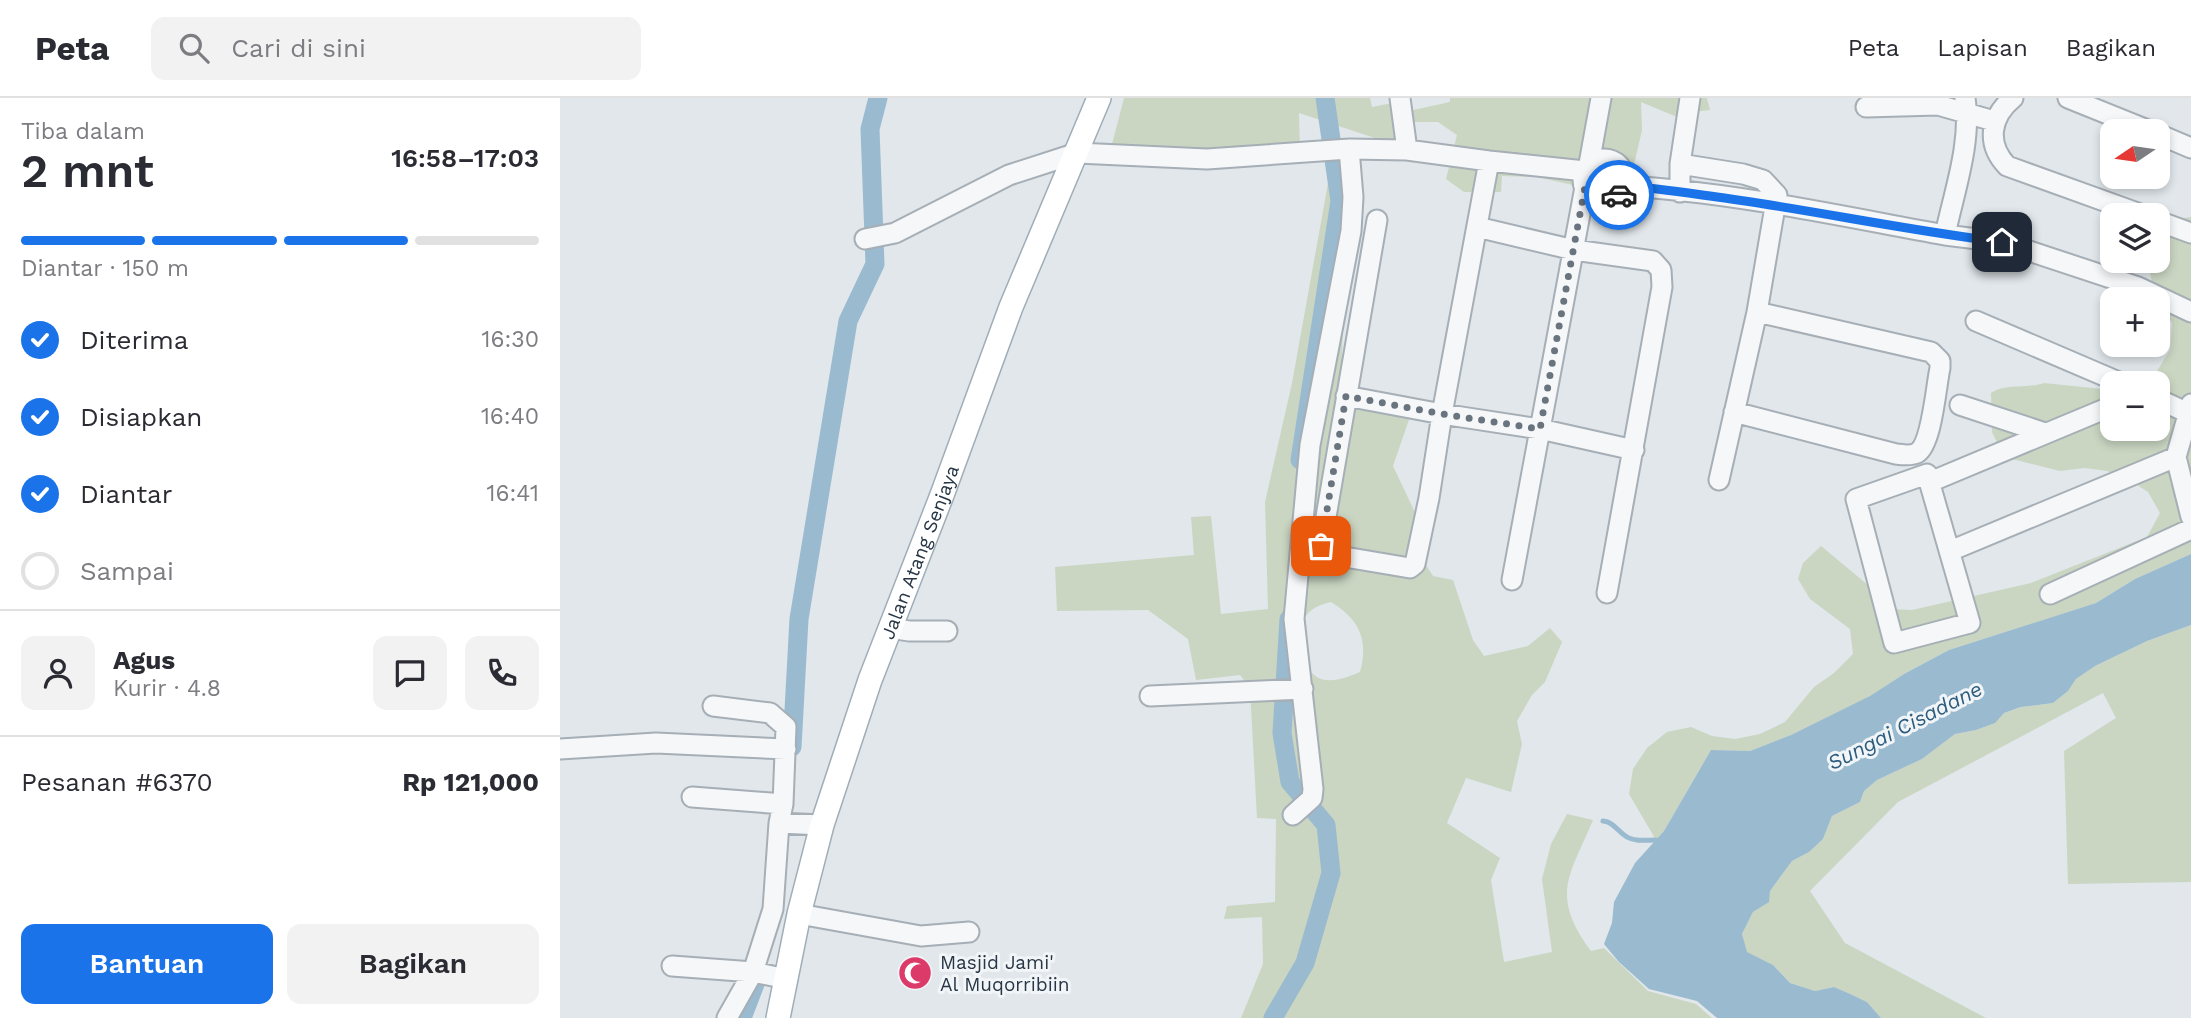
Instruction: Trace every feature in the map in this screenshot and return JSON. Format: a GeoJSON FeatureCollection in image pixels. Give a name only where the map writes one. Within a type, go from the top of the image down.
{"type":"FeatureCollection","features":[{"type":"Feature","properties":{"kind":"main road","name":"Jalan Atang Senjaya"},"geometry":{"type":"LineString","coordinates":[[778,1018],[783,978],[799,914],[812,824],[942,495],[1011,307],[1099,98]]}},
{"type":"Feature","properties":{"kind":"street"},"geometry":{"type":"LineString","coordinates":[[1400,98],[1407,150]]}},
{"type":"Feature","properties":{"kind":"street"},"geometry":{"type":"LineString","coordinates":[[1512,580],[1601,98]]}},
{"type":"Feature","properties":{"kind":"street"},"geometry":{"type":"LineString","coordinates":[[1680,192],[1680,164],[1690,98]]}},
{"type":"Feature","properties":{"kind":"street"},"geometry":{"type":"LineString","coordinates":[[2013,98],[2002,107],[1994,121],[1993,135],[1998,157],[2007,166],[2110,203]]}},
{"type":"Feature","properties":{"kind":"street"},"geometry":{"type":"LineString","coordinates":[[2068,98],[2112,106],[2132,119]]}},
{"type":"Feature","properties":{"kind":"street"},"geometry":{"type":"LineString","coordinates":[[1866,107],[1966,105],[1994,121]]}},
{"type":"Feature","properties":{"kind":"street"},"geometry":{"type":"LineString","coordinates":[[1945,235],[1963,146],[1966,105]]}},
{"type":"Feature","properties":{"kind":"street"},"geometry":{"type":"LineString","coordinates":[[2170,139],[2191,148]]}},
{"type":"Feature","properties":{"kind":"street"},"geometry":{"type":"LineString","coordinates":[[1293,815],[1312,798],[1294,624],[1313,424],[1352,231],[1353,197],[1346,149]]}},
{"type":"Feature","properties":{"kind":"street"},"geometry":{"type":"LineString","coordinates":[[865,239],[888,234],[1009,175],[1077,153],[1207,159],[1346,149],[1407,150],[1586,174],[1605,158],[1620,165],[1625,186],[1618,195],[1602,201],[1593,198],[1586,174]]}},
{"type":"Feature","properties":{"kind":"street"},"geometry":{"type":"LineString","coordinates":[[1377,220],[1321,546],[1327,554],[1410,568],[1415,564],[1429,498],[1489,161]]}},
{"type":"Feature","properties":{"kind":"street"},"geometry":{"type":"LineString","coordinates":[[1680,164],[1743,174],[1763,180],[1777,195],[1757,312],[1719,480]]}},
{"type":"Feature","properties":{"kind":"street"},"geometry":{"type":"LineString","coordinates":[[1625,186],[1664,188],[2002,242],[2137,287],[2191,312]]}},
{"type":"Feature","properties":{"kind":"street"},"geometry":{"type":"LineString","coordinates":[[2170,225],[2191,233]]}},
{"type":"Feature","properties":{"kind":"street"},"geometry":{"type":"LineString","coordinates":[[1477,227],[1574,250],[1653,261],[1661,270],[1662,287],[1607,593]]}},
{"type":"Feature","properties":{"kind":"street"},"geometry":{"type":"LineString","coordinates":[[1734,412],[1896,454],[1915,454],[1920,451],[1928,432],[1940,368],[1940,361],[1931,352],[1757,312]]}},
{"type":"Feature","properties":{"kind":"street"},"geometry":{"type":"LineString","coordinates":[[1976,321],[2100,374]]}},
{"type":"Feature","properties":{"kind":"street"},"geometry":{"type":"LineString","coordinates":[[1346,396],[1540,429],[1634,450]]}},
{"type":"Feature","properties":{"kind":"street"},"geometry":{"type":"LineString","coordinates":[[2170,403],[2189,409],[2176,457],[2191,517]]}},
{"type":"Feature","properties":{"kind":"street"},"geometry":{"type":"LineString","coordinates":[[1959,405],[2045,433]]}},
{"type":"Feature","properties":{"kind":"street"},"geometry":{"type":"LineString","coordinates":[[1930,482],[2100,411]]}},
{"type":"Feature","properties":{"kind":"street"},"geometry":{"type":"LineString","coordinates":[[1950,551],[2176,457]]}},
{"type":"Feature","properties":{"kind":"street"},"geometry":{"type":"LineString","coordinates":[[1927,474],[1930,482],[1970,623],[1894,643],[1856,499],[1927,474]]}},
{"type":"Feature","properties":{"kind":"street"},"geometry":{"type":"LineString","coordinates":[[2050,594],[2191,529]]}},
{"type":"Feature","properties":{"kind":"street"},"geometry":{"type":"LineString","coordinates":[[890,628],[947,631]]}},
{"type":"Feature","properties":{"kind":"street"},"geometry":{"type":"LineString","coordinates":[[1150,696],[1300,689]]}},
{"type":"Feature","properties":{"kind":"street"},"geometry":{"type":"LineString","coordinates":[[713,706],[770,713],[786,727],[773,909],[755,972],[727,1018]]}},
{"type":"Feature","properties":{"kind":"street"},"geometry":{"type":"LineString","coordinates":[[560,749],[656,743],[786,749]]}},
{"type":"Feature","properties":{"kind":"street"},"geometry":{"type":"LineString","coordinates":[[692,797],[812,824]]}},
{"type":"Feature","properties":{"kind":"street"},"geometry":{"type":"LineString","coordinates":[[799,914],[921,936],[969,932]]}},
{"type":"Feature","properties":{"kind":"street"},"geometry":{"type":"LineString","coordinates":[[672,966],[755,972],[783,978]]}},
{"type":"Feature","properties":{"kind":"green space"},"geometry":{"type":"Polygon","coordinates":[[[1124,98],[1370,98],[1372,107],[1397,102],[1404,112],[1450,102],[1450,98],[1707,98],[1710,110],[1685,113],[1677,117],[1641,102],[1642,130],[1633,169],[1602,166],[1591,189],[1537,177],[1502,176],[1501,192],[1464,192],[1446,179],[1457,135],[1438,122],[1413,122],[1390,143],[1299,113],[1300,151],[1111,148],[1124,98]]]}},
{"type":"Feature","properties":{"kind":"green space"},"geometry":{"type":"Polygon","coordinates":[[[1334,150],[1349,192],[1340,398],[1413,408],[1393,466],[1421,525],[1410,541],[1433,576],[1453,580],[1473,640],[1484,656],[1528,646],[1550,628],[1562,642],[1545,682],[1532,695],[1517,721],[1522,744],[1511,792],[1466,778],[1447,823],[1500,858],[1491,880],[1504,962],[1552,952],[1542,879],[1551,844],[1567,814],[1593,820],[1571,872],[1568,886],[1567,900],[1578,932],[1591,951],[1604,948],[1648,991],[1696,1004],[1712,1018],[1241,1018],[1263,964],[1262,917],[1224,919],[1227,906],[1275,902],[1276,819],[1257,818],[1250,688],[1240,675],[1196,680],[1188,639],[1148,610],[1057,611],[1055,567],[1194,555],[1191,517],[1211,516],[1221,614],[1268,609],[1265,502],[1292,383],[1334,150]],[[1331,602],[1314,608],[1304,618],[1301,632],[1308,666],[1320,679],[1334,680],[1360,672],[1362,640],[1355,623],[1331,602]]]}},
{"type":"Feature","properties":{"kind":"green space"},"geometry":{"type":"Polygon","coordinates":[[[2191,217],[2191,554],[2135,579],[2096,603],[1949,650],[1867,698],[1791,735],[1750,751],[1711,750],[1664,831],[1656,840],[1629,794],[1633,769],[1647,748],[1667,732],[1691,727],[1712,736],[1735,739],[1760,734],[1785,722],[1814,687],[1834,673],[1853,654],[1850,629],[1810,599],[1798,579],[1803,563],[1821,546],[1874,590],[1888,609],[1912,610],[2031,583],[2147,537],[2160,513],[2148,492],[2128,479],[2107,471],[2085,468],[2060,471],[2004,457],[1992,432],[1991,393],[2003,388],[2044,383],[2100,389],[2100,441],[2170,441],[2170,371],[2157,371],[2166,357],[2170,357],[2170,287],[2154,287],[2150,273],[2170,273],[2170,224],[2191,217]]]}},
{"type":"Feature","properties":{"kind":"green space"},"geometry":{"type":"Polygon","coordinates":[[[2191,625],[2191,882],[2068,884],[2064,751],[2116,718],[2103,693],[1898,802],[1810,891],[1845,943],[1986,1018],[1881,1018],[1867,1002],[1834,987],[1815,991],[1790,983],[1773,965],[1746,952],[1742,934],[1753,912],[1768,902],[1770,891],[1792,861],[1809,852],[1823,839],[1832,816],[1860,802],[1864,791],[1877,780],[1922,759],[1955,734],[1994,723],[2004,713],[2022,707],[2053,703],[2068,691],[2076,679],[2095,666],[2147,641],[2191,625]]]}},
{"type":"Feature","properties":{"kind":"water","name":"Sungai Cisadane"},"geometry":{"type":"Polygon","coordinates":[[[2191,554],[2191,625],[2147,641],[2095,666],[2076,679],[2068,691],[2053,703],[2021,707],[2004,713],[1995,723],[1955,734],[1922,759],[1877,780],[1864,791],[1860,802],[1832,816],[1823,839],[1809,852],[1792,861],[1770,891],[1769,902],[1753,912],[1742,934],[1747,952],[1773,965],[1790,983],[1815,991],[1834,987],[1867,1002],[1881,1018],[1717,1018],[1697,1001],[1649,989],[1619,962],[1604,944],[1612,923],[1614,902],[1635,863],[1664,831],[1711,750],[1750,751],[1791,735],[1870,696],[1949,650],[2096,603],[2135,579],[2191,554]]]}},
{"type":"Feature","properties":{"kind":"waterway"},"geometry":{"type":"LineString","coordinates":[[792,747],[799,619],[848,321],[875,264],[870,129],[878,98]]}},
{"type":"Feature","properties":{"kind":"waterway"},"geometry":{"type":"LineString","coordinates":[[1300,460],[1340,201],[1325,98]]}},
{"type":"Feature","properties":{"kind":"waterway"},"geometry":{"type":"LineString","coordinates":[[1273,1018],[1305,963],[1331,873],[1326,825],[1290,782],[1282,733],[1289,619]]}},
{"type":"Feature","properties":{"kind":"waterway"},"geometry":{"type":"LineString","coordinates":[[1603,821],[1610,823],[1630,839],[1656,840]]}},
{"type":"Feature","properties":{"kind":"waterway"},"geometry":{"type":"LineString","coordinates":[[742,1018],[758,976]]}},
{"type":"Feature","properties":{"kind":"way so far"},"geometry":{"type":"LineString","coordinates":[[1321,546],[1346,396],[1540,429],[1585,187],[1593,198],[1602,201],[1619,195]]}},
{"type":"Feature","properties":{"kind":"place","name":"Masjid Jami' Al Muqorribiin"},"geometry":{"type":"Point","coordinates":[915,973]}},
{"type":"Feature","properties":{"kind":"route"},"geometry":{"type":"LineString","coordinates":[[1619,195],[1625,186],[1664,188],[2002,242]]}}]}
